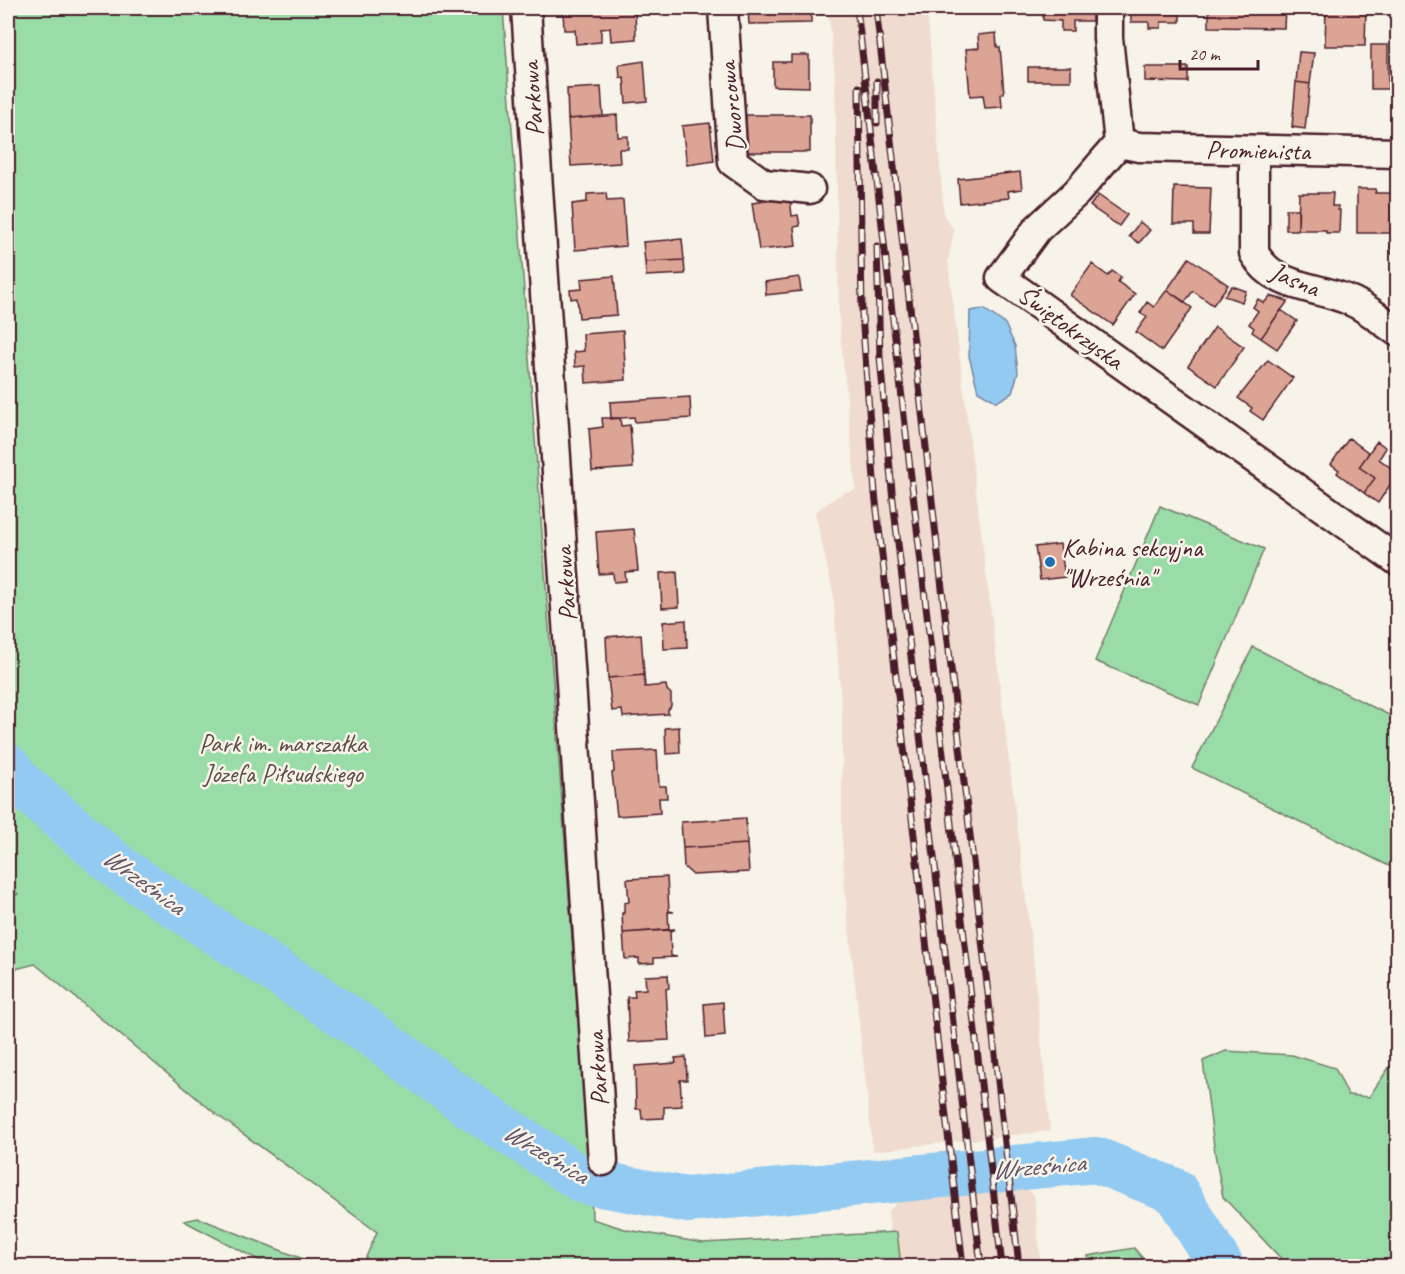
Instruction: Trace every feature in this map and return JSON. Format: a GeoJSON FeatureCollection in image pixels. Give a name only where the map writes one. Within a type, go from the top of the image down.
{"type":"FeatureCollection","features":[{"type":"Feature","properties":{"kind":"street","name":"Parkowa"},"geometry":{"type":"LineString","coordinates":[[526,8],[603,1161]]}},
{"type":"Feature","properties":{"kind":"street","name":"Dworcowa"},"geometry":{"type":"LineString","coordinates":[[723,8],[733,162],[764,184],[810,189]]}},
{"type":"Feature","properties":{"kind":"street"},"geometry":{"type":"LineString","coordinates":[[1108,8],[1108,38],[1119,143]]}},
{"type":"Feature","properties":{"kind":"street","name":"Promienista"},"geometry":{"type":"LineString","coordinates":[[1119,143],[1139,147],[1398,153]]}},
{"type":"Feature","properties":{"kind":"street","name":"Świętokrzyska"},"geometry":{"type":"LineString","coordinates":[[1119,143],[1077,192],[1037,229],[1001,278],[1398,561]]}},
{"type":"Feature","properties":{"kind":"street","name":"Jasna"},"geometry":{"type":"LineString","coordinates":[[1254,150],[1254,253],[1261,265],[1281,279],[1352,301],[1398,332]]}},
{"type":"Feature","properties":{"kind":"shaded area"},"geometry":{"type":"Polygon","coordinates":[[[828,8],[927,8],[944,216],[954,230],[948,262],[1032,948],[1050,1131],[873,1151],[845,891],[842,837],[842,715],[833,592],[815,512],[843,493],[856,490],[839,320],[835,75],[828,8]]]}},
{"type":"Feature","properties":{"kind":"shaded area"},"geometry":{"type":"Polygon","coordinates":[[[1021,1184],[1034,1195],[1041,1266],[894,1266],[888,1212],[907,1191],[1021,1184]]]}},
{"type":"Feature","properties":{"kind":"green space","name":"Park im. marszałka Józefa Piłsudskiego"},"geometry":{"type":"Polygon","coordinates":[[[8,8],[503,8],[591,1170],[592,1219],[628,1230],[703,1243],[897,1232],[901,1266],[359,1266],[363,1264],[377,1232],[216,1114],[35,964],[8,971],[8,899],[18,894],[8,884],[8,8]]]}},
{"type":"Feature","properties":{"kind":"green space"},"geometry":{"type":"Polygon","coordinates":[[[1160,506],[1264,549],[1199,705],[1095,661],[1160,506]]]}},
{"type":"Feature","properties":{"kind":"green space"},"geometry":{"type":"Polygon","coordinates":[[[1253,647],[1397,719],[1397,870],[1192,768],[1253,647]]]}},
{"type":"Feature","properties":{"kind":"green space"},"geometry":{"type":"Polygon","coordinates":[[[1226,1051],[1292,1055],[1335,1068],[1348,1095],[1369,1097],[1390,1066],[1397,1069],[1397,1266],[1288,1266],[1223,1197],[1203,1061],[1226,1051]]]}},
{"type":"Feature","properties":{"kind":"green space"},"geometry":{"type":"Polygon","coordinates":[[[198,1218],[321,1266],[270,1266],[184,1221],[198,1218]]]}},
{"type":"Feature","properties":{"kind":"green space"},"geometry":{"type":"Polygon","coordinates":[[[1134,1248],[1149,1266],[1088,1266],[1088,1256],[1134,1248]]]}},
{"type":"Feature","properties":{"kind":"water"},"geometry":{"type":"Polygon","coordinates":[[[984,309],[1005,324],[1015,346],[1018,373],[1012,393],[997,402],[978,391],[969,356],[970,311],[984,309]]]}},
{"type":"Feature","properties":{"kind":"building"},"geometry":{"type":"Polygon","coordinates":[[[635,8],[636,39],[611,41],[610,28],[601,29],[601,42],[576,44],[575,30],[564,30],[563,10],[635,8]]]}},
{"type":"Feature","properties":{"kind":"building"},"geometry":{"type":"Polygon","coordinates":[[[748,8],[811,8],[811,23],[749,24],[748,8]]]}},
{"type":"Feature","properties":{"kind":"building"},"geometry":{"type":"Polygon","coordinates":[[[1043,8],[1092,8],[1092,21],[1073,21],[1073,31],[1061,31],[1061,21],[1043,20],[1043,8]]]}},
{"type":"Feature","properties":{"kind":"building"},"geometry":{"type":"Polygon","coordinates":[[[1131,8],[1180,8],[1180,22],[1161,22],[1161,28],[1149,28],[1149,22],[1131,22],[1131,8]]]}},
{"type":"Feature","properties":{"kind":"building"},"geometry":{"type":"Polygon","coordinates":[[[1209,8],[1285,8],[1284,28],[1209,27],[1209,8]]]}},
{"type":"Feature","properties":{"kind":"building"},"geometry":{"type":"Polygon","coordinates":[[[1326,8],[1366,8],[1365,46],[1325,46],[1326,8]]]}},
{"type":"Feature","properties":{"kind":"building"},"geometry":{"type":"Polygon","coordinates":[[[996,33],[997,47],[1000,47],[1004,93],[1001,94],[1002,107],[985,108],[983,95],[970,96],[966,49],[979,48],[978,35],[996,33]]]}},
{"type":"Feature","properties":{"kind":"building"},"geometry":{"type":"Polygon","coordinates":[[[1371,45],[1388,45],[1388,89],[1371,89],[1371,45]]]}},
{"type":"Feature","properties":{"kind":"building"},"geometry":{"type":"Polygon","coordinates":[[[1299,52],[1314,53],[1310,84],[1296,82],[1299,52]]]}},
{"type":"Feature","properties":{"kind":"building"},"geometry":{"type":"Polygon","coordinates":[[[791,55],[809,55],[809,87],[773,86],[773,62],[791,62],[791,55]]]}},
{"type":"Feature","properties":{"kind":"building"},"geometry":{"type":"Polygon","coordinates":[[[644,61],[647,101],[626,103],[624,77],[620,78],[619,65],[644,61]]]}},
{"type":"Feature","properties":{"kind":"building"},"geometry":{"type":"Polygon","coordinates":[[[1028,67],[1071,67],[1071,81],[1028,81],[1028,67]]]}},
{"type":"Feature","properties":{"kind":"building"},"geometry":{"type":"Polygon","coordinates":[[[1145,67],[1188,67],[1188,82],[1145,81],[1145,67]]]}},
{"type":"Feature","properties":{"kind":"building"},"geometry":{"type":"Polygon","coordinates":[[[1296,82],[1310,84],[1305,129],[1292,127],[1296,82]]]}},
{"type":"Feature","properties":{"kind":"building"},"geometry":{"type":"Polygon","coordinates":[[[601,87],[603,116],[568,119],[567,89],[601,87]]]}},
{"type":"Feature","properties":{"kind":"building"},"geometry":{"type":"Polygon","coordinates":[[[617,115],[618,137],[628,136],[628,149],[619,149],[620,163],[571,166],[568,119],[617,115]]]}},
{"type":"Feature","properties":{"kind":"building"},"geometry":{"type":"Polygon","coordinates":[[[746,115],[810,115],[810,152],[746,152],[746,115]]]}},
{"type":"Feature","properties":{"kind":"building"},"geometry":{"type":"Polygon","coordinates":[[[710,123],[714,161],[687,165],[682,126],[710,123]]]}},
{"type":"Feature","properties":{"kind":"building"},"geometry":{"type":"Polygon","coordinates":[[[1020,172],[1022,189],[1008,191],[1009,198],[960,203],[958,179],[1020,172]]]}},
{"type":"Feature","properties":{"kind":"building"},"geometry":{"type":"Polygon","coordinates":[[[1174,187],[1211,188],[1209,234],[1194,234],[1194,224],[1173,224],[1174,187]]]}},
{"type":"Feature","properties":{"kind":"building"},"geometry":{"type":"Polygon","coordinates":[[[1357,189],[1376,189],[1375,193],[1392,193],[1392,233],[1357,233],[1357,189]]]}},
{"type":"Feature","properties":{"kind":"building"},"geometry":{"type":"Polygon","coordinates":[[[1392,189],[1393,198],[1398,198],[1398,254],[1391,254],[1392,189]]]}},
{"type":"Feature","properties":{"kind":"building"},"geometry":{"type":"Polygon","coordinates":[[[606,193],[607,201],[623,200],[626,246],[575,250],[572,204],[587,202],[587,194],[606,193]]]}},
{"type":"Feature","properties":{"kind":"building"},"geometry":{"type":"Polygon","coordinates":[[[1299,193],[1333,193],[1332,206],[1338,206],[1340,210],[1339,233],[1326,233],[1326,230],[1298,230],[1299,193]]]}},
{"type":"Feature","properties":{"kind":"building"},"geometry":{"type":"Polygon","coordinates":[[[1098,195],[1127,215],[1119,226],[1090,206],[1098,195]]]}},
{"type":"Feature","properties":{"kind":"building"},"geometry":{"type":"Polygon","coordinates":[[[790,198],[792,216],[798,215],[800,226],[794,227],[796,246],[759,250],[752,203],[790,198]]]}},
{"type":"Feature","properties":{"kind":"building"},"geometry":{"type":"Polygon","coordinates":[[[1286,209],[1298,209],[1298,230],[1286,230],[1286,209]]]}},
{"type":"Feature","properties":{"kind":"building"},"geometry":{"type":"Polygon","coordinates":[[[1140,222],[1150,230],[1139,243],[1129,236],[1140,222]]]}},
{"type":"Feature","properties":{"kind":"building"},"geometry":{"type":"Polygon","coordinates":[[[682,239],[684,260],[645,262],[643,242],[682,239]]]}},
{"type":"Feature","properties":{"kind":"building"},"geometry":{"type":"Polygon","coordinates":[[[1189,258],[1228,285],[1213,305],[1193,291],[1185,302],[1167,290],[1189,258]]]}},
{"type":"Feature","properties":{"kind":"building"},"geometry":{"type":"Polygon","coordinates":[[[684,260],[685,274],[646,276],[645,262],[684,260]]]}},
{"type":"Feature","properties":{"kind":"building"},"geometry":{"type":"Polygon","coordinates":[[[1092,264],[1108,276],[1112,271],[1121,277],[1118,282],[1135,294],[1113,325],[1070,295],[1092,264]]]}},
{"type":"Feature","properties":{"kind":"building"},"geometry":{"type":"Polygon","coordinates":[[[614,276],[617,315],[579,318],[577,298],[571,299],[570,290],[582,289],[581,279],[614,276]]]}},
{"type":"Feature","properties":{"kind":"building"},"geometry":{"type":"Polygon","coordinates":[[[799,277],[801,291],[766,295],[765,282],[799,277]]]}},
{"type":"Feature","properties":{"kind":"building"},"geometry":{"type":"Polygon","coordinates":[[[1232,286],[1246,291],[1242,302],[1224,296],[1232,286]]]}},
{"type":"Feature","properties":{"kind":"building"},"geometry":{"type":"Polygon","coordinates":[[[1167,290],[1192,308],[1162,351],[1136,332],[1147,317],[1140,313],[1147,302],[1154,307],[1167,290]]]}},
{"type":"Feature","properties":{"kind":"building"},"geometry":{"type":"Polygon","coordinates":[[[1270,296],[1288,301],[1261,338],[1252,332],[1254,328],[1249,324],[1258,311],[1253,307],[1258,299],[1264,303],[1270,296]]]}},
{"type":"Feature","properties":{"kind":"building"},"geometry":{"type":"Polygon","coordinates":[[[1281,310],[1297,321],[1277,349],[1261,338],[1281,310]]]}},
{"type":"Feature","properties":{"kind":"building"},"geometry":{"type":"Polygon","coordinates":[[[1215,327],[1244,347],[1217,386],[1188,366],[1215,327]]]}},
{"type":"Feature","properties":{"kind":"building"},"geometry":{"type":"Polygon","coordinates":[[[623,331],[626,380],[586,383],[585,366],[575,367],[574,352],[584,351],[583,334],[623,331]]]}},
{"type":"Feature","properties":{"kind":"building"},"geometry":{"type":"Polygon","coordinates":[[[1268,360],[1293,378],[1263,420],[1250,411],[1252,408],[1238,398],[1268,360]]]}},
{"type":"Feature","properties":{"kind":"building"},"geometry":{"type":"Polygon","coordinates":[[[690,397],[691,418],[635,422],[634,417],[611,419],[610,402],[690,397]]]}},
{"type":"Feature","properties":{"kind":"building"},"geometry":{"type":"Polygon","coordinates":[[[602,418],[620,418],[621,426],[630,425],[633,468],[592,471],[589,429],[603,427],[602,418]]]}},
{"type":"Feature","properties":{"kind":"building"},"geometry":{"type":"Polygon","coordinates":[[[1349,438],[1369,453],[1359,467],[1375,478],[1364,493],[1337,473],[1339,470],[1331,464],[1349,438]]]}},
{"type":"Feature","properties":{"kind":"building"},"geometry":{"type":"Polygon","coordinates":[[[1377,441],[1386,448],[1379,459],[1398,473],[1378,503],[1364,493],[1375,478],[1359,467],[1377,441]]]}},
{"type":"Feature","properties":{"kind":"building"},"geometry":{"type":"Polygon","coordinates":[[[634,529],[638,571],[625,572],[626,581],[614,582],[613,573],[599,574],[596,532],[634,529]]]}},
{"type":"Feature","properties":{"kind":"building","name":"Kabina sekcyjna \"Września\""},"geometry":{"type":"Polygon","coordinates":[[[1060,544],[1065,577],[1040,580],[1035,547],[1060,544]]]}},
{"type":"Feature","properties":{"kind":"building"},"geometry":{"type":"Polygon","coordinates":[[[677,572],[679,607],[662,608],[660,573],[677,572]]]}},
{"type":"Feature","properties":{"kind":"building"},"geometry":{"type":"Polygon","coordinates":[[[686,620],[687,648],[664,649],[663,622],[686,620]]]}},
{"type":"Feature","properties":{"kind":"building"},"geometry":{"type":"Polygon","coordinates":[[[641,634],[644,675],[608,678],[606,637],[641,634]]]}},
{"type":"Feature","properties":{"kind":"building"},"geometry":{"type":"Polygon","coordinates":[[[644,675],[645,687],[666,685],[671,694],[668,714],[623,717],[622,710],[612,711],[608,678],[644,675]]]}},
{"type":"Feature","properties":{"kind":"building"},"geometry":{"type":"Polygon","coordinates":[[[679,727],[680,753],[666,754],[665,728],[679,727]]]}},
{"type":"Feature","properties":{"kind":"building"},"geometry":{"type":"Polygon","coordinates":[[[657,750],[659,786],[666,786],[667,798],[659,798],[660,813],[617,816],[612,773],[614,772],[613,752],[657,750]]]}},
{"type":"Feature","properties":{"kind":"building"},"geometry":{"type":"Polygon","coordinates":[[[746,818],[747,844],[683,848],[681,822],[746,818]]]}},
{"type":"Feature","properties":{"kind":"building"},"geometry":{"type":"Polygon","coordinates":[[[747,844],[749,872],[693,875],[684,867],[683,848],[747,844]]]}},
{"type":"Feature","properties":{"kind":"building"},"geometry":{"type":"Polygon","coordinates":[[[667,877],[669,911],[674,912],[668,912],[669,930],[623,933],[622,913],[624,913],[624,903],[629,902],[627,879],[667,877]]]}},
{"type":"Feature","properties":{"kind":"building"},"geometry":{"type":"Polygon","coordinates":[[[675,929],[670,931],[671,956],[677,957],[654,958],[654,963],[639,964],[639,958],[625,959],[623,933],[675,929]]]}},
{"type":"Feature","properties":{"kind":"building"},"geometry":{"type":"Polygon","coordinates":[[[668,975],[669,988],[666,989],[669,1040],[629,1042],[627,997],[635,997],[634,990],[646,989],[645,976],[668,975]]]}},
{"type":"Feature","properties":{"kind":"building"},"geometry":{"type":"Polygon","coordinates":[[[723,1002],[725,1036],[706,1038],[704,1004],[723,1002]]]}},
{"type":"Feature","properties":{"kind":"building"},"geometry":{"type":"Polygon","coordinates":[[[686,1057],[687,1080],[680,1080],[682,1106],[664,1107],[664,1118],[642,1119],[641,1109],[636,1109],[635,1066],[676,1063],[675,1058],[686,1057]]]}},
{"type":"Feature","properties":{"kind":"waterway","name":"Wrześnica"},"geometry":{"type":"LineString","coordinates":[[8,767],[20,783],[123,871],[365,1029],[472,1107],[584,1181],[687,1200],[1096,1160],[1175,1191],[1221,1266]]}},
{"type":"Feature","properties":{"kind":"railway"},"geometry":{"type":"LineString","coordinates":[[857,8],[1002,1266]]}},
{"type":"Feature","properties":{"kind":"railway"},"geometry":{"type":"LineString","coordinates":[[876,8],[1019,1266]]}},
{"type":"Feature","properties":{"kind":"railway"},"geometry":{"type":"LineString","coordinates":[[877,81],[877,123]]}},
{"type":"Feature","properties":{"kind":"railway"},"geometry":{"type":"LineString","coordinates":[[859,87],[862,314],[875,493],[963,1266]]}},
{"type":"Feature","properties":{"kind":"railway"},"geometry":{"type":"LineString","coordinates":[[877,246],[880,357],[892,491],[981,1266]]}},
{"type":"Feature","properties":{"kind":"place","name":"Kabina sekcyjna \"Września\""},"geometry":{"type":"Point","coordinates":[1050,562]}}]}
